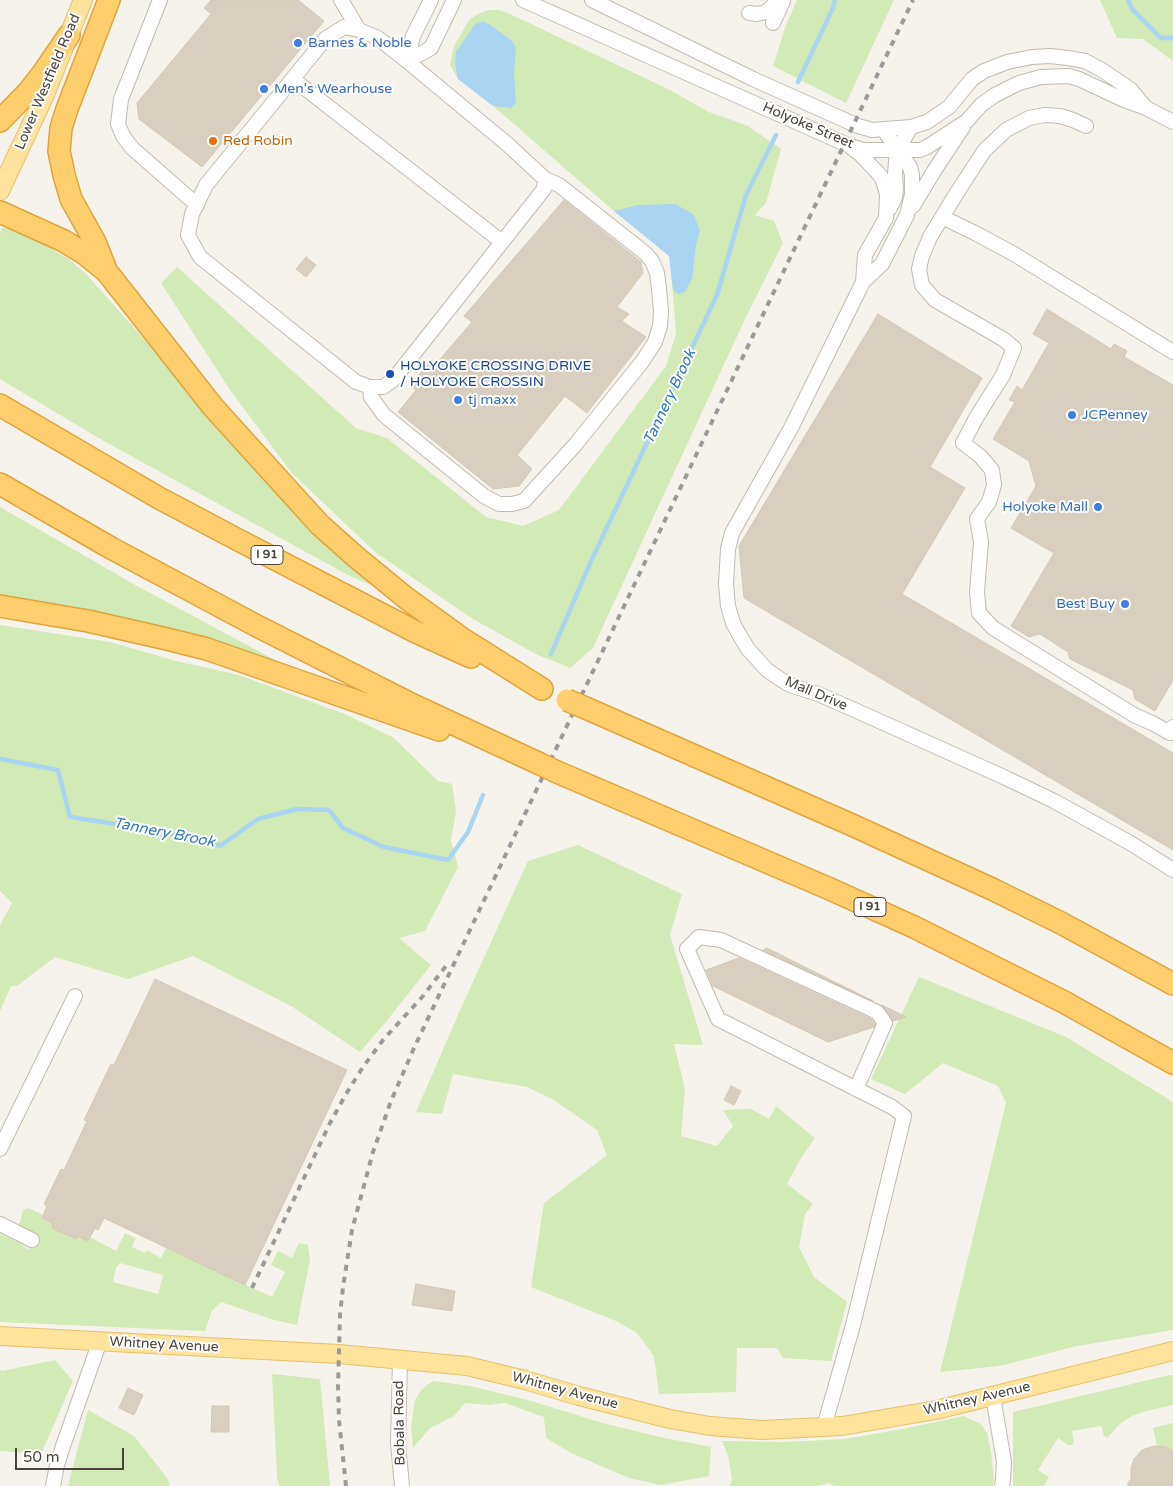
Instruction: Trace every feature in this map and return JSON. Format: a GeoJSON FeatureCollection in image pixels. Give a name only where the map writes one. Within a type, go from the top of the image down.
{"type":"FeatureCollection","features":[{"type":"Feature","properties":{"kind":"highway"},"geometry":{"type":"LineString","coordinates":[[107,272],[95,242],[71,199],[59,151],[61,128],[64,119],[110,0]]}},
{"type":"Feature","properties":{"kind":"highway"},"geometry":{"type":"LineString","coordinates":[[0,120],[29,91],[69,35]]}},
{"type":"Feature","properties":{"kind":"highway"},"geometry":{"type":"LineString","coordinates":[[0,212],[64,241],[85,254],[107,272],[213,407],[320,525],[412,603],[471,644],[542,688]]}},
{"type":"Feature","properties":{"kind":"highway","name":"I 91"},"geometry":{"type":"LineString","coordinates":[[0,405],[159,498],[416,632],[984,885],[1061,923],[1173,984]]}},
{"type":"Feature","properties":{"kind":"highway","name":"I 91"},"geometry":{"type":"LineString","coordinates":[[0,484],[111,548],[256,626],[415,706],[541,765],[914,927],[1064,1002],[1173,1063]]}},
{"type":"Feature","properties":{"kind":"highway"},"geometry":{"type":"LineString","coordinates":[[0,606],[96,623],[207,649],[541,765]]}},
{"type":"Feature","properties":{"kind":"main road","name":"Lower Westfield Road"},"geometry":{"type":"LineString","coordinates":[[0,191],[44,97],[83,0]]}},
{"type":"Feature","properties":{"kind":"main road"},"geometry":{"type":"LineString","coordinates":[[0,1336],[100,1341]]}},
{"type":"Feature","properties":{"kind":"main road","name":"Whitney Avenue"},"geometry":{"type":"LineString","coordinates":[[100,1341],[329,1353],[467,1366],[670,1419],[710,1426],[762,1430],[842,1426],[936,1410],[1173,1351]]}},
{"type":"Feature","properties":{"kind":"street"},"geometry":{"type":"LineString","coordinates":[[160,0],[121,99],[118,124],[123,136],[132,148],[196,205]]}},
{"type":"Feature","properties":{"kind":"street"},"geometry":{"type":"LineString","coordinates":[[341,0],[359,30]]}},
{"type":"Feature","properties":{"kind":"street"},"geometry":{"type":"LineString","coordinates":[[408,61],[412,36],[431,0]]}},
{"type":"Feature","properties":{"kind":"street"},"geometry":{"type":"LineString","coordinates":[[408,61],[431,48],[454,0]]}},
{"type":"Feature","properties":{"kind":"street","name":"Holyoke Street"},"geometry":{"type":"LineString","coordinates":[[523,0],[850,146],[863,150],[920,150],[968,121],[981,105],[995,95],[1031,79],[1057,76],[1069,76],[1079,79],[1173,122]]}},
{"type":"Feature","properties":{"kind":"street","name":"Holyoke Street"},"geometry":{"type":"LineString","coordinates":[[592,0],[721,64],[858,126],[872,130],[912,127],[927,122],[949,107],[972,79],[984,71],[1007,62],[1032,57],[1050,56],[1085,61],[1130,89],[1146,108]]}},
{"type":"Feature","properties":{"kind":"street"},"geometry":{"type":"LineString","coordinates":[[749,13],[766,12],[776,0]]}},
{"type":"Feature","properties":{"kind":"street"},"geometry":{"type":"LineString","coordinates":[[773,23],[783,0]]}},
{"type":"Feature","properties":{"kind":"street"},"geometry":{"type":"LineString","coordinates":[[370,387],[371,397],[384,415],[484,496],[499,504],[512,504],[524,501],[575,445],[642,362],[655,342],[660,326],[661,311],[657,273],[652,261],[645,253],[560,185],[545,179],[506,143],[378,38],[359,30],[344,27],[325,39],[206,185],[192,214],[188,235],[200,257],[356,382],[370,387],[383,387],[393,380],[544,189],[545,179]]}},
{"type":"Feature","properties":{"kind":"street"},"geometry":{"type":"LineString","coordinates":[[293,79],[502,242]]}},
{"type":"Feature","properties":{"kind":"street"},"geometry":{"type":"LineString","coordinates":[[1086,126],[1073,120],[1044,114],[1029,118],[1006,130],[984,151],[930,238],[922,256],[920,269],[922,285],[935,300],[1003,339],[1014,348],[1003,374],[963,443],[980,456],[992,470],[994,485],[989,502],[977,519],[982,542],[977,592],[978,613],[993,628],[1134,715],[1170,733],[1173,727]]}},
{"type":"Feature","properties":{"kind":"street"},"geometry":{"type":"LineString","coordinates":[[907,215],[968,121]]}},
{"type":"Feature","properties":{"kind":"street"},"geometry":{"type":"LineString","coordinates":[[886,218],[895,197],[897,150],[912,127]]}},
{"type":"Feature","properties":{"kind":"street","name":"Mall Drive"},"geometry":{"type":"LineString","coordinates":[[863,282],[882,264],[902,227],[912,194],[910,167],[883,130]]}},
{"type":"Feature","properties":{"kind":"street","name":"Mall Drive"},"geometry":{"type":"LineString","coordinates":[[850,146],[882,178],[887,194],[886,218],[866,255],[863,282],[791,428],[732,533],[728,549],[726,584],[728,606],[733,623],[748,649],[768,670],[790,685],[818,694],[1023,786],[1119,837],[1173,870]]}},
{"type":"Feature","properties":{"kind":"street"},"geometry":{"type":"LineString","coordinates":[[942,217],[1014,254],[1173,352]]}},
{"type":"Feature","properties":{"kind":"street"},"geometry":{"type":"LineString","coordinates":[[824,1427],[853,1325],[904,1116],[892,1106],[856,1088],[718,1019],[687,950],[699,937],[721,940],[877,1012],[886,1024],[856,1088]]}},
{"type":"Feature","properties":{"kind":"street"},"geometry":{"type":"LineString","coordinates":[[0,1149],[75,996]]}},
{"type":"Feature","properties":{"kind":"street"},"geometry":{"type":"LineString","coordinates":[[0,1224],[32,1240]]}},
{"type":"Feature","properties":{"kind":"street","name":"Whitney Avenue"},"geometry":{"type":"LineString","coordinates":[[53,1486],[60,1452],[100,1341]]}},
{"type":"Feature","properties":{"kind":"street","name":"Bobala Road"},"geometry":{"type":"LineString","coordinates":[[400,1360],[398,1443],[402,1486]]}},
{"type":"Feature","properties":{"kind":"street"},"geometry":{"type":"LineString","coordinates":[[993,1396],[1004,1462],[1002,1486]]}},
{"type":"Feature","properties":{"kind":"green space"},"geometry":{"type":"Polygon","coordinates":[[[797,0],[894,0],[846,103],[773,66],[786,25],[797,0]]]}},
{"type":"Feature","properties":{"kind":"green space"},"geometry":{"type":"Polygon","coordinates":[[[1100,0],[1173,0],[1173,61],[1143,39],[1117,38],[1100,0]]]}},
{"type":"Feature","properties":{"kind":"green space"},"geometry":{"type":"Polygon","coordinates":[[[488,10],[499,10],[510,14],[668,89],[709,112],[748,126],[781,149],[766,203],[755,215],[774,221],[783,243],[745,319],[593,648],[570,668],[536,654],[473,619],[375,552],[291,472],[230,390],[161,283],[177,267],[356,428],[387,438],[486,517],[523,526],[559,510],[666,366],[676,334],[670,256],[614,211],[493,106],[458,79],[450,65],[454,46],[469,20],[488,10]]]}},
{"type":"Feature","properties":{"kind":"green space"},"geometry":{"type":"Polygon","coordinates":[[[2,228],[8,228],[40,242],[69,259],[89,277],[302,518],[371,585],[346,574],[102,440],[0,379],[0,232],[2,228]]]}},
{"type":"Feature","properties":{"kind":"green space"},"geometry":{"type":"Polygon","coordinates":[[[0,507],[137,586],[292,669],[0,600],[0,507]]]}},
{"type":"Feature","properties":{"kind":"green space"},"geometry":{"type":"Polygon","coordinates":[[[0,625],[110,642],[176,661],[239,675],[347,715],[394,738],[438,781],[452,784],[456,811],[451,841],[458,867],[425,931],[399,938],[431,965],[360,1052],[291,1006],[193,956],[128,979],[55,957],[17,986],[11,986],[0,1011],[0,925],[12,903],[0,891],[0,625]]]}},
{"type":"Feature","properties":{"kind":"green space"},"geometry":{"type":"Polygon","coordinates":[[[578,845],[682,894],[670,935],[703,1045],[674,1044],[685,1089],[681,1136],[717,1146],[733,1126],[723,1110],[751,1109],[769,1119],[776,1106],[815,1138],[801,1158],[787,1184],[813,1204],[805,1214],[799,1247],[814,1277],[847,1302],[831,1361],[783,1358],[777,1348],[737,1348],[736,1392],[659,1394],[654,1356],[637,1333],[616,1321],[531,1287],[544,1203],[607,1155],[597,1130],[552,1099],[527,1087],[453,1074],[442,1114],[416,1112],[528,861],[578,845]]]}},
{"type":"Feature","properties":{"kind":"green space"},"geometry":{"type":"Polygon","coordinates":[[[919,977],[1066,1037],[1173,1103],[1173,1330],[1077,1346],[999,1366],[940,1372],[1006,1103],[998,1086],[943,1063],[905,1094],[871,1079],[919,977]]]}},
{"type":"Feature","properties":{"kind":"green space"},"geometry":{"type":"Polygon","coordinates":[[[29,1208],[43,1215],[42,1219],[53,1224],[52,1228],[76,1239],[77,1236],[88,1241],[90,1237],[116,1251],[125,1233],[136,1238],[132,1247],[145,1253],[147,1250],[161,1258],[166,1248],[272,1297],[285,1272],[271,1265],[278,1251],[292,1258],[299,1243],[308,1245],[310,1259],[297,1325],[271,1319],[221,1302],[212,1311],[205,1331],[0,1322],[0,1234],[27,1249],[35,1247],[38,1241],[17,1225],[20,1222],[23,1210],[29,1208]],[[120,1263],[116,1268],[113,1282],[158,1294],[163,1275],[120,1263]]]}},
{"type":"Feature","properties":{"kind":"green space"},"geometry":{"type":"Polygon","coordinates":[[[55,1360],[73,1381],[41,1454],[0,1451],[0,1370],[55,1360]]]}},
{"type":"Feature","properties":{"kind":"green space"},"geometry":{"type":"Polygon","coordinates":[[[272,1374],[320,1379],[330,1486],[279,1486],[272,1374]]]}},
{"type":"Feature","properties":{"kind":"green space"},"geometry":{"type":"Polygon","coordinates":[[[1173,1375],[1173,1405],[1132,1416],[1121,1423],[1107,1438],[1104,1436],[1101,1426],[1072,1431],[1074,1442],[1072,1445],[1068,1445],[1058,1438],[1038,1470],[1049,1477],[1044,1486],[1013,1486],[1013,1412],[1173,1375]]]}},
{"type":"Feature","properties":{"kind":"green space"},"geometry":{"type":"Polygon","coordinates":[[[433,1381],[470,1386],[531,1401],[606,1424],[711,1447],[709,1476],[661,1485],[629,1478],[571,1453],[546,1438],[544,1417],[505,1403],[489,1405],[465,1403],[454,1416],[430,1428],[413,1448],[411,1427],[415,1400],[422,1389],[433,1381]]]}},
{"type":"Feature","properties":{"kind":"green space"},"geometry":{"type":"Polygon","coordinates":[[[88,1410],[134,1436],[168,1479],[170,1486],[68,1486],[88,1410]]]}},
{"type":"Feature","properties":{"kind":"green space"},"geometry":{"type":"Polygon","coordinates":[[[964,1416],[981,1424],[987,1433],[991,1451],[993,1486],[834,1486],[829,1483],[818,1486],[730,1486],[732,1478],[728,1456],[722,1441],[785,1442],[844,1439],[964,1416]]]}},
{"type":"Feature","properties":{"kind":"green space"},"geometry":{"type":"Polygon","coordinates":[[[1173,1423],[1173,1451],[1166,1447],[1157,1446],[1153,1428],[1173,1423]]]}},
{"type":"Feature","properties":{"kind":"water"},"geometry":{"type":"Polygon","coordinates":[[[484,22],[512,41],[516,48],[514,72],[516,102],[512,108],[493,106],[458,79],[455,64],[456,52],[476,23],[484,22]]]}},
{"type":"Feature","properties":{"kind":"water"},"geometry":{"type":"Polygon","coordinates":[[[675,204],[693,214],[700,230],[696,245],[692,279],[685,292],[678,294],[673,290],[669,256],[614,211],[638,205],[675,204]]]}},
{"type":"Feature","properties":{"kind":"building"},"geometry":{"type":"Polygon","coordinates":[[[211,0],[298,0],[324,21],[202,167],[139,119],[137,103],[211,14],[204,8],[211,0]]]}},
{"type":"Feature","properties":{"kind":"building"},"geometry":{"type":"Polygon","coordinates":[[[564,200],[641,262],[643,273],[617,307],[629,314],[622,321],[646,337],[587,413],[565,396],[517,455],[532,469],[519,486],[493,489],[398,412],[416,390],[410,385],[432,360],[436,364],[472,322],[464,316],[564,200]]]}},
{"type":"Feature","properties":{"kind":"building"},"geometry":{"type":"Polygon","coordinates":[[[306,257],[316,265],[306,277],[296,269],[306,257]]]}},
{"type":"Feature","properties":{"kind":"building","name":"Holyoke Mall"},"geometry":{"type":"Polygon","coordinates":[[[1047,309],[1111,349],[1114,344],[1127,351],[1124,357],[1173,385],[1173,680],[1155,711],[1135,699],[1133,690],[1070,659],[1068,652],[1040,634],[1029,637],[1011,626],[1054,553],[1011,528],[1036,486],[1029,461],[993,439],[1015,402],[1009,400],[1017,386],[1022,390],[1049,343],[1033,334],[1047,309]]]}},
{"type":"Feature","properties":{"kind":"building"},"geometry":{"type":"Polygon","coordinates":[[[878,314],[982,378],[930,467],[965,488],[902,594],[1173,753],[1173,850],[744,598],[739,546],[878,314]]]}},
{"type":"Feature","properties":{"kind":"building"},"geometry":{"type":"Polygon","coordinates":[[[767,948],[873,1001],[763,950],[767,948]]]}},
{"type":"Feature","properties":{"kind":"building"},"geometry":{"type":"Polygon","coordinates":[[[739,958],[871,1019],[875,1024],[874,1027],[828,1042],[713,986],[706,970],[739,958]]]}},
{"type":"Feature","properties":{"kind":"building"},"geometry":{"type":"Polygon","coordinates":[[[155,979],[347,1070],[245,1285],[104,1218],[98,1230],[95,1228],[88,1241],[77,1236],[76,1239],[52,1228],[53,1224],[42,1218],[47,1206],[44,1204],[61,1169],[64,1170],[87,1121],[84,1120],[111,1064],[114,1065],[155,979]]]}},
{"type":"Feature","properties":{"kind":"building"},"geometry":{"type":"Polygon","coordinates":[[[882,1005],[906,1017],[893,1021],[882,1005]]]}},
{"type":"Feature","properties":{"kind":"building"},"geometry":{"type":"Polygon","coordinates":[[[731,1086],[741,1091],[734,1105],[724,1100],[731,1086]]]}},
{"type":"Feature","properties":{"kind":"building"},"geometry":{"type":"Polygon","coordinates":[[[416,1284],[455,1291],[452,1311],[412,1305],[416,1284]]]}},
{"type":"Feature","properties":{"kind":"building"},"geometry":{"type":"Polygon","coordinates":[[[128,1388],[143,1395],[134,1415],[119,1408],[128,1388]]]}},
{"type":"Feature","properties":{"kind":"building"},"geometry":{"type":"Polygon","coordinates":[[[212,1406],[229,1406],[229,1432],[211,1432],[212,1406]]]}},
{"type":"Feature","properties":{"kind":"building"},"geometry":{"type":"Polygon","coordinates":[[[1154,1446],[1166,1447],[1173,1451],[1173,1486],[1127,1486],[1131,1478],[1131,1468],[1134,1459],[1142,1450],[1154,1446]]]}},
{"type":"Feature","properties":{"kind":"waterway","name":"Tannery Brook"},"geometry":{"type":"LineString","coordinates":[[798,82],[835,0]]}},
{"type":"Feature","properties":{"kind":"waterway","name":"Tannery Brook"},"geometry":{"type":"LineString","coordinates":[[1128,0],[1132,9],[1161,38],[1173,38]]}},
{"type":"Feature","properties":{"kind":"waterway","name":"Tannery Brook"},"geometry":{"type":"LineString","coordinates":[[551,654],[592,559],[717,295],[746,195],[776,135]]}},
{"type":"Feature","properties":{"kind":"waterway","name":"Tannery Brook"},"geometry":{"type":"LineString","coordinates":[[0,759],[58,770],[70,817],[162,831],[220,846],[258,819],[297,809],[329,810],[343,828],[384,847],[448,860],[468,832],[483,795]]}},
{"type":"Feature","properties":{"kind":"railway"},"geometry":{"type":"LineString","coordinates":[[346,1486],[339,1420],[338,1386],[340,1315],[343,1287],[352,1230],[373,1152],[391,1101],[414,1048],[913,0]]}},
{"type":"Feature","properties":{"kind":"railway"},"geometry":{"type":"LineString","coordinates":[[252,1288],[330,1123],[346,1094],[383,1040],[423,996],[449,962]]}},
{"type":"Feature","properties":{"kind":"place","name":"Barnes & Noble"},"geometry":{"type":"Point","coordinates":[298,43]}},
{"type":"Feature","properties":{"kind":"place","name":"Men's Wearhouse"},"geometry":{"type":"Point","coordinates":[264,89]}},
{"type":"Feature","properties":{"kind":"place","name":"Red Robin"},"geometry":{"type":"Point","coordinates":[213,141]}},
{"type":"Feature","properties":{"kind":"place","name":"HOLYOKE CROSSING DRIVE / HOLYOKE CROSSIN"},"geometry":{"type":"Point","coordinates":[390,374]}},
{"type":"Feature","properties":{"kind":"place","name":"tj maxx"},"geometry":{"type":"Point","coordinates":[458,400]}},
{"type":"Feature","properties":{"kind":"place","name":"JCPenney"},"geometry":{"type":"Point","coordinates":[1072,415]}},
{"type":"Feature","properties":{"kind":"place","name":"Holyoke Mall"},"geometry":{"type":"Point","coordinates":[1098,507]}},
{"type":"Feature","properties":{"kind":"place","name":"Best Buy"},"geometry":{"type":"Point","coordinates":[1125,604]}}]}
